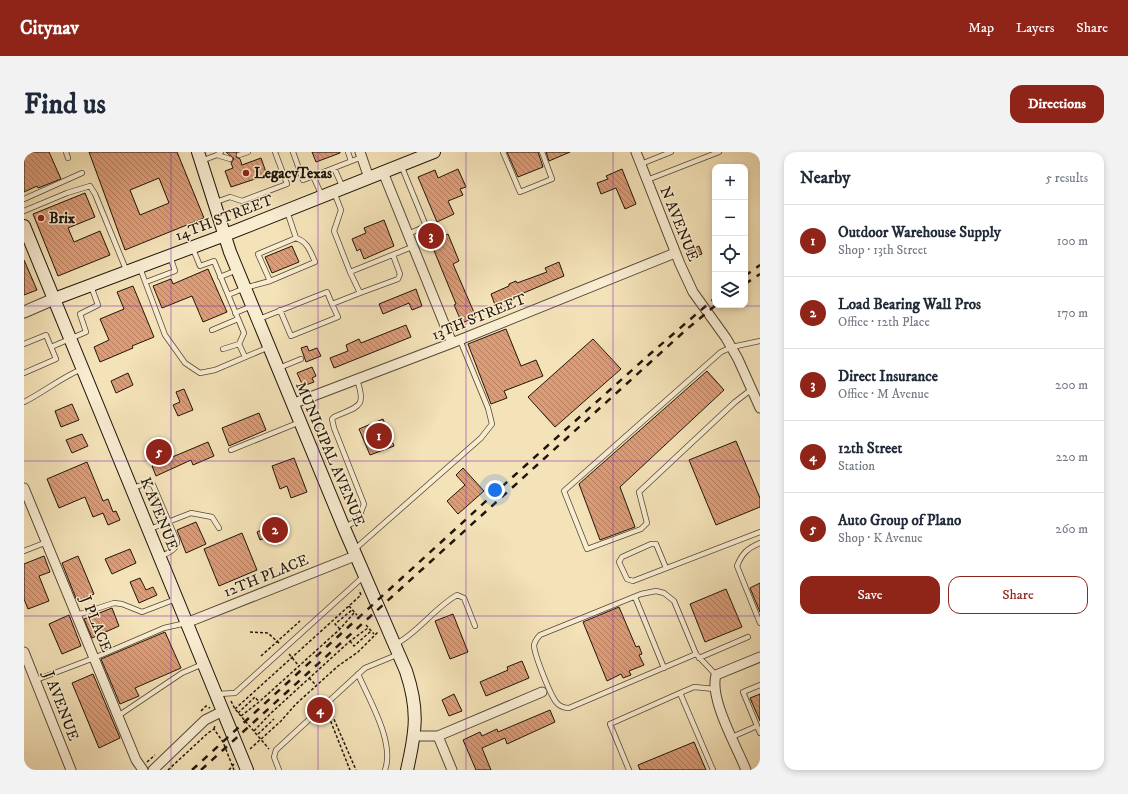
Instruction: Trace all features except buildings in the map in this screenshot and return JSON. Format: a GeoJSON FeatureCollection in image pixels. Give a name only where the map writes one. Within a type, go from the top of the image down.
{"type":"FeatureCollection","features":[{"type":"Feature","properties":{"kind":"main road","name":"14TH STREET"},"geometry":{"type":"LineString","coordinates":[[54,299],[224,235],[434,152]]}},
{"type":"Feature","properties":{"kind":"main road","name":"MUNICIPAL AVENUE"},"geometry":{"type":"LineString","coordinates":[[200,156],[224,235],[252,306],[354,553],[398,648],[411,686],[415,711],[415,736],[407,770]]}},
{"type":"Feature","properties":{"kind":"main road","name":"K AVENUE"},"geometry":{"type":"LineString","coordinates":[[24,226],[203,664],[216,694],[229,710],[247,770]]}},
{"type":"Feature","properties":{"kind":"street","name":"N AVENUE"},"geometry":{"type":"LineString","coordinates":[[636,152],[675,254],[693,292],[732,347],[760,408]]}},
{"type":"Feature","properties":{"kind":"street"},"geometry":{"type":"LineString","coordinates":[[361,155],[369,178]]}},
{"type":"Feature","properties":{"kind":"street"},"geometry":{"type":"LineString","coordinates":[[383,172],[412,247],[456,342]]}},
{"type":"Feature","properties":{"kind":"street","name":"13TH STREET"},"geometry":{"type":"LineString","coordinates":[[292,404],[456,342],[675,254]]}},
{"type":"Feature","properties":{"kind":"street","name":"14TH STREET"},"geometry":{"type":"LineString","coordinates":[[24,312],[54,299]]}},
{"type":"Feature","properties":{"kind":"street","name":"J PLACE"},"geometry":{"type":"LineString","coordinates":[[24,488],[136,760],[144,770]]}},
{"type":"Feature","properties":{"kind":"street","name":"12TH PLACE"},"geometry":{"type":"LineString","coordinates":[[186,622],[354,553]]}},
{"type":"Feature","properties":{"kind":"street","name":"J AVENUE"},"geometry":{"type":"LineString","coordinates":[[24,652],[71,770]]}},
{"type":"Feature","properties":{"kind":"street"},"geometry":{"type":"LineString","coordinates":[[746,770],[718,702],[714,682],[716,675],[758,659]]}},
{"type":"Feature","properties":{"kind":"street"},"geometry":{"type":"LineString","coordinates":[[415,736],[438,736],[542,692]]}},
{"type":"Feature","properties":{"kind":"street"},"geometry":{"type":"LineString","coordinates":[[153,770],[205,720],[229,710]]}},
{"type":"Feature","properties":{"kind":"street"},"geometry":{"type":"LineString","coordinates":[[438,736],[452,770]]}},
{"type":"Feature","properties":{"kind":"lane"},"geometry":{"type":"LineString","coordinates":[[66,152],[68,158]]}},
{"type":"Feature","properties":{"kind":"lane"},"geometry":{"type":"LineString","coordinates":[[239,155],[248,152]]}},
{"type":"Feature","properties":{"kind":"lane"},"geometry":{"type":"LineString","coordinates":[[214,203],[230,197],[242,201],[287,184],[275,152]]}},
{"type":"Feature","properties":{"kind":"lane"},"geometry":{"type":"LineString","coordinates":[[293,152],[303,180],[351,161],[361,155]]}},
{"type":"Feature","properties":{"kind":"lane"},"geometry":{"type":"LineString","coordinates":[[348,152],[351,161]]}},
{"type":"Feature","properties":{"kind":"lane"},"geometry":{"type":"LineString","coordinates":[[503,152],[520,192],[552,179],[542,152]]}},
{"type":"Feature","properties":{"kind":"lane"},"geometry":{"type":"LineString","coordinates":[[640,164],[671,152]]}},
{"type":"Feature","properties":{"kind":"lane"},"geometry":{"type":"LineString","coordinates":[[647,180],[712,153],[719,152]]}},
{"type":"Feature","properties":{"kind":"lane"},"geometry":{"type":"LineString","coordinates":[[200,156],[219,154],[230,159]]}},
{"type":"Feature","properties":{"kind":"lane"},"geometry":{"type":"LineString","coordinates":[[402,165],[426,226],[407,234]]}},
{"type":"Feature","properties":{"kind":"lane"},"geometry":{"type":"LineString","coordinates":[[334,168],[341,210],[334,232],[360,293]]}},
{"type":"Feature","properties":{"kind":"lane"},"geometry":{"type":"LineString","coordinates":[[24,199],[82,173]]}},
{"type":"Feature","properties":{"kind":"lane"},"geometry":{"type":"LineString","coordinates":[[313,176],[322,196]]}},
{"type":"Feature","properties":{"kind":"lane"},"geometry":{"type":"LineString","coordinates":[[24,211],[73,191],[90,186],[95,194],[127,272]]}},
{"type":"Feature","properties":{"kind":"lane"},"geometry":{"type":"LineString","coordinates":[[286,210],[296,238]]}},
{"type":"Feature","properties":{"kind":"lane"},"geometry":{"type":"LineString","coordinates":[[228,295],[245,288],[270,281],[315,262],[307,244],[303,240],[296,238],[258,254],[270,281]]}},
{"type":"Feature","properties":{"kind":"lane"},"geometry":{"type":"LineString","coordinates":[[192,247],[200,266],[214,261],[244,333],[239,344],[223,349]]}},
{"type":"Feature","properties":{"kind":"lane"},"geometry":{"type":"LineString","coordinates":[[350,272],[412,247]]}},
{"type":"Feature","properties":{"kind":"lane"},"geometry":{"type":"LineString","coordinates":[[146,282],[175,272],[170,255]]}},
{"type":"Feature","properties":{"kind":"lane"},"geometry":{"type":"LineString","coordinates":[[332,304],[398,279],[400,277],[393,255]]}},
{"type":"Feature","properties":{"kind":"lane"},"geometry":{"type":"LineString","coordinates":[[140,267],[165,335],[184,363],[200,373],[215,370],[269,347]]}},
{"type":"Feature","properties":{"kind":"lane"},"geometry":{"type":"LineString","coordinates":[[220,277],[238,269]]}},
{"type":"Feature","properties":{"kind":"lane"},"geometry":{"type":"LineString","coordinates":[[51,347],[86,332],[80,314],[98,305],[90,286]]}},
{"type":"Feature","properties":{"kind":"lane"},"geometry":{"type":"LineString","coordinates":[[258,320],[280,310],[327,292],[338,317],[291,336],[280,310]]}},
{"type":"Feature","properties":{"kind":"lane"},"geometry":{"type":"LineString","coordinates":[[235,313],[252,306]]}},
{"type":"Feature","properties":{"kind":"lane"},"geometry":{"type":"LineString","coordinates":[[212,330],[238,319]]}},
{"type":"Feature","properties":{"kind":"lane"},"geometry":{"type":"LineString","coordinates":[[24,344],[46,335],[56,359],[24,373]]}},
{"type":"Feature","properties":{"kind":"lane"},"geometry":{"type":"LineString","coordinates":[[752,389],[735,402],[639,492],[647,523],[641,529],[587,549],[564,491],[721,352],[732,347],[760,341]]}},
{"type":"Feature","properties":{"kind":"lane"},"geometry":{"type":"LineString","coordinates":[[354,553],[482,438],[492,424],[488,408],[456,342]]}},
{"type":"Feature","properties":{"kind":"lane"},"geometry":{"type":"LineString","coordinates":[[239,344],[245,357]]}},
{"type":"Feature","properties":{"kind":"lane"},"geometry":{"type":"LineString","coordinates":[[278,368],[301,359]]}},
{"type":"Feature","properties":{"kind":"lane"},"geometry":{"type":"LineString","coordinates":[[24,402],[38,395],[69,374],[82,369]]}},
{"type":"Feature","properties":{"kind":"lane"},"geometry":{"type":"LineString","coordinates":[[344,528],[358,520],[364,504],[334,428],[332,419],[354,408],[362,400],[357,380]]}},
{"type":"Feature","properties":{"kind":"lane"},"geometry":{"type":"LineString","coordinates":[[231,450],[300,422]]}},
{"type":"Feature","properties":{"kind":"lane"},"geometry":{"type":"LineString","coordinates":[[131,489],[147,483],[153,485],[177,541],[177,545],[173,550],[159,557]]}},
{"type":"Feature","properties":{"kind":"lane"},"geometry":{"type":"LineString","coordinates":[[148,530],[191,513],[203,514],[212,517],[219,528]]}},
{"type":"Feature","properties":{"kind":"lane"},"geometry":{"type":"LineString","coordinates":[[666,568],[656,544],[651,544],[622,557],[619,562],[627,579],[633,580],[666,568],[760,532]]}},
{"type":"Feature","properties":{"kind":"lane"},"geometry":{"type":"LineString","coordinates":[[24,551],[47,542]]}},
{"type":"Feature","properties":{"kind":"lane"},"geometry":{"type":"LineString","coordinates":[[760,543],[748,548],[740,557],[737,566],[760,623]]}},
{"type":"Feature","properties":{"kind":"lane"},"geometry":{"type":"LineString","coordinates":[[216,694],[232,694],[238,690],[364,576]]}},
{"type":"Feature","properties":{"kind":"lane"},"geometry":{"type":"LineString","coordinates":[[716,675],[697,656],[674,601],[664,593],[656,591],[635,596],[540,635],[536,638],[534,645],[535,654],[556,702],[564,708],[569,708],[664,668],[697,656],[748,637]]}},
{"type":"Feature","properties":{"kind":"lane"},"geometry":{"type":"LineString","coordinates":[[279,770],[274,757],[276,750],[365,668],[398,648],[444,603],[457,595],[464,598],[475,626]]}},
{"type":"Feature","properties":{"kind":"lane"},"geometry":{"type":"LineString","coordinates":[[635,596],[664,668]]}},
{"type":"Feature","properties":{"kind":"lane"},"geometry":{"type":"LineString","coordinates":[[77,615],[114,603],[122,604],[142,612],[176,599]]}},
{"type":"Feature","properties":{"kind":"lane"},"geometry":{"type":"LineString","coordinates":[[36,680],[94,658],[164,628],[186,622]]}},
{"type":"Feature","properties":{"kind":"lane"},"geometry":{"type":"LineString","coordinates":[[118,716],[182,673],[203,664]]}},
{"type":"Feature","properties":{"kind":"lane"},"geometry":{"type":"LineString","coordinates":[[358,674],[385,739],[388,760],[385,770]]}},
{"type":"Feature","properties":{"kind":"lane"},"geometry":{"type":"LineString","coordinates":[[760,685],[743,692],[760,733]]}},
{"type":"Feature","properties":{"kind":"lane"},"geometry":{"type":"LineString","coordinates":[[629,770],[610,724],[694,687],[715,689]]}},
{"type":"Feature","properties":{"kind":"lane"},"geometry":{"type":"LineString","coordinates":[[680,693],[713,770]]}},
{"type":"Feature","properties":{"kind":"lane"},"geometry":{"type":"LineString","coordinates":[[732,737],[757,726]]}},
{"type":"Feature","properties":{"kind":"path"},"geometry":{"type":"LineString","coordinates":[[229,710],[292,658],[361,595],[359,590]]}},
{"type":"Feature","properties":{"kind":"path"},"geometry":{"type":"LineString","coordinates":[[348,606],[357,615]]}},
{"type":"Feature","properties":{"kind":"path"},"geometry":{"type":"LineString","coordinates":[[340,629],[335,624],[352,610]]}},
{"type":"Feature","properties":{"kind":"path"},"geometry":{"type":"LineString","coordinates":[[241,716],[259,702],[340,629],[354,613]]}},
{"type":"Feature","properties":{"kind":"path"},"geometry":{"type":"LineString","coordinates":[[261,656],[300,621]]}},
{"type":"Feature","properties":{"kind":"path"},"geometry":{"type":"LineString","coordinates":[[366,625],[374,635]]}},
{"type":"Feature","properties":{"kind":"path"},"geometry":{"type":"LineString","coordinates":[[254,731],[309,678],[350,641],[368,628]]}},
{"type":"Feature","properties":{"kind":"path"},"geometry":{"type":"LineString","coordinates":[[350,641],[354,646],[371,631]]}},
{"type":"Feature","properties":{"kind":"path"},"geometry":{"type":"LineString","coordinates":[[248,752],[338,666],[358,652],[374,635],[382,631]]}},
{"type":"Feature","properties":{"kind":"path"},"geometry":{"type":"LineString","coordinates":[[250,632],[268,633],[280,644]]}},
{"type":"Feature","properties":{"kind":"path"},"geometry":{"type":"LineString","coordinates":[[289,654],[299,666]]}},
{"type":"Feature","properties":{"kind":"path"},"geometry":{"type":"LineString","coordinates":[[309,678],[316,686]]}},
{"type":"Feature","properties":{"kind":"path"},"geometry":{"type":"LineString","coordinates":[[238,713],[255,697],[259,702]]}},
{"type":"Feature","properties":{"kind":"path"},"geometry":{"type":"LineString","coordinates":[[229,710],[231,701]]}},
{"type":"Feature","properties":{"kind":"path"},"geometry":{"type":"LineString","coordinates":[[350,770],[326,713],[330,709],[356,770]]}},
{"type":"Feature","properties":{"kind":"path"},"geometry":{"type":"LineString","coordinates":[[229,710],[238,713],[262,739],[269,749]]}},
{"type":"Feature","properties":{"kind":"path"},"geometry":{"type":"LineString","coordinates":[[257,734],[274,719]]}},
{"type":"Feature","properties":{"kind":"path"},"geometry":{"type":"LineString","coordinates":[[168,770],[214,729],[215,724]]}},
{"type":"Feature","properties":{"kind":"path"},"geometry":{"type":"LineString","coordinates":[[214,729],[223,742],[234,770]]}},
{"type":"Feature","properties":{"kind":"path"},"geometry":{"type":"LineString","coordinates":[[229,770],[232,765]]}},
{"type":"Feature","properties":{"kind":"railway"},"geometry":{"type":"LineString","coordinates":[[748,274],[760,265]]}},
{"type":"Feature","properties":{"kind":"railway"},"geometry":{"type":"LineString","coordinates":[[748,282],[760,274]]}},
{"type":"Feature","properties":{"kind":"railway"},"geometry":{"type":"LineString","coordinates":[[192,770],[497,491],[712,301]]}},
{"type":"Feature","properties":{"kind":"railway"},"geometry":{"type":"LineString","coordinates":[[201,770],[687,329],[712,308]]}},
{"type":"Feature","properties":{"kind":"place","name":"LegacyTexas"},"geometry":{"type":"Point","coordinates":[246,173]}},
{"type":"Feature","properties":{"kind":"place","name":"Brix"},"geometry":{"type":"Point","coordinates":[41,218]}},
{"type":"Feature","properties":{"kind":"place","name":"Direct Insurance"},"geometry":{"type":"Point","coordinates":[431,236]}},
{"type":"Feature","properties":{"kind":"place","name":"Outdoor Warehouse Supply"},"geometry":{"type":"Point","coordinates":[379,436]}},
{"type":"Feature","properties":{"kind":"place","name":"Auto Group of Plano"},"geometry":{"type":"Point","coordinates":[159,452]}},
{"type":"Feature","properties":{"kind":"place","name":"Load Bearing Wall Pros"},"geometry":{"type":"Point","coordinates":[275,530]}},
{"type":"Feature","properties":{"kind":"place","name":"12th Street"},"geometry":{"type":"Point","coordinates":[320,710]}}]}
